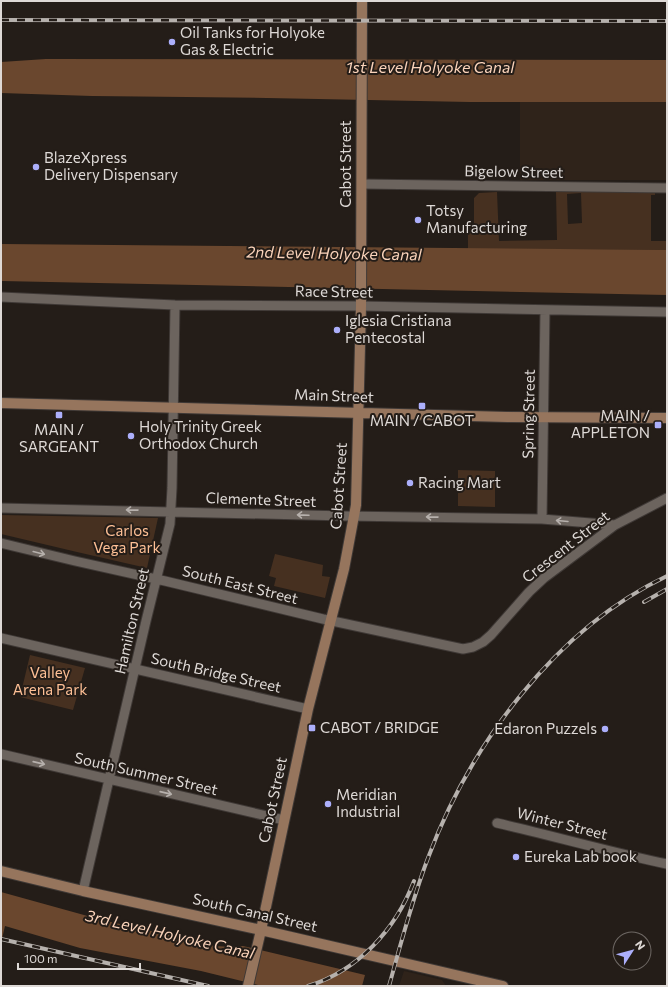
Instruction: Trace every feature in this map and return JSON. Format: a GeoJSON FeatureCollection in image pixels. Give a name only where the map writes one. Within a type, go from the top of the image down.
{"type":"FeatureCollection","features":[{"type":"Feature","properties":{"kind":"main road","name":"Cabot Street"},"geometry":{"type":"LineString","coordinates":[[248,986],[308,709],[344,569],[356,505],[361,303],[362,1]]}},
{"type":"Feature","properties":{"kind":"main road","name":"Main Street"},"geometry":{"type":"LineString","coordinates":[[1,404],[543,417],[667,418]]}},
{"type":"Feature","properties":{"kind":"main road","name":"South Canal Street"},"geometry":{"type":"LineString","coordinates":[[1,871],[260,934],[503,986]]}},
{"type":"Feature","properties":{"kind":"street","name":"Bigelow Street"},"geometry":{"type":"LineString","coordinates":[[362,184],[667,188]]}},
{"type":"Feature","properties":{"kind":"street","name":"Race Street"},"geometry":{"type":"LineString","coordinates":[[1,297],[175,305],[361,303],[545,310],[667,312]]}},
{"type":"Feature","properties":{"kind":"street","name":"Hamilton Street"},"geometry":{"type":"LineString","coordinates":[[83,891],[170,524],[174,407],[175,305]]}},
{"type":"Feature","properties":{"kind":"street","name":"Spring Street"},"geometry":{"type":"LineString","coordinates":[[542,519],[545,310]]}},
{"type":"Feature","properties":{"kind":"street","name":"Crescent Street"},"geometry":{"type":"LineString","coordinates":[[473,647],[483,642],[491,635],[529,592],[544,578],[615,525],[667,498]]}},
{"type":"Feature","properties":{"kind":"street","name":"Clemente Street"},"geometry":{"type":"LineString","coordinates":[[1,508],[542,519],[615,525]]}},
{"type":"Feature","properties":{"kind":"street","name":"South East Street"},"geometry":{"type":"LineString","coordinates":[[1,543],[75,562],[156,579],[330,621],[454,648],[463,649],[473,647]]}},
{"type":"Feature","properties":{"kind":"street","name":"South Bridge Street"},"geometry":{"type":"LineString","coordinates":[[1,638],[308,709]]}},
{"type":"Feature","properties":{"kind":"street","name":"South Summer Street"},"geometry":{"type":"LineString","coordinates":[[1,754],[284,820]]}},
{"type":"Feature","properties":{"kind":"street","name":"Winter Street"},"geometry":{"type":"LineString","coordinates":[[497,823],[559,837],[628,856],[667,864]]}},
{"type":"Feature","properties":{"kind":"shaded area"},"geometry":{"type":"Polygon","coordinates":[[[520,102],[667,102],[667,180],[520,180],[520,102]]]}},
{"type":"Feature","properties":{"kind":"shaded area"},"geometry":{"type":"Polygon","coordinates":[[[404,971],[442,980],[446,986],[399,986],[404,971]]]}},
{"type":"Feature","properties":{"kind":"green space"},"geometry":{"type":"Polygon","coordinates":[[[497,192],[499,241],[557,240],[556,192],[655,192],[655,195],[651,195],[651,241],[667,241],[667,250],[468,249],[468,228],[474,228],[474,198],[479,193],[497,192]],[[581,193],[567,194],[568,224],[582,223],[581,193]]]}},
{"type":"Feature","properties":{"kind":"green space"},"geometry":{"type":"Polygon","coordinates":[[[458,470],[495,471],[495,507],[458,506],[458,470]]]}},
{"type":"Feature","properties":{"kind":"green space","name":"Carlos Vega Park"},"geometry":{"type":"Polygon","coordinates":[[[1,515],[158,518],[147,568],[1,534],[1,515]]]}},
{"type":"Feature","properties":{"kind":"green space"},"geometry":{"type":"Polygon","coordinates":[[[275,554],[323,565],[322,576],[330,577],[325,598],[274,586],[276,578],[269,576],[275,554]]]}},
{"type":"Feature","properties":{"kind":"green space","name":"Valley Arena Park"},"geometry":{"type":"Polygon","coordinates":[[[30,655],[85,668],[73,710],[20,697],[30,655]]]}},
{"type":"Feature","properties":{"kind":"water","name":"1st Level Holyoke Canal"},"geometry":{"type":"Polygon","coordinates":[[[46,59],[667,60],[667,102],[470,102],[92,96],[1,93],[1,62],[46,59]]]}},
{"type":"Feature","properties":{"kind":"water","name":"2nd Level Holyoke Canal"},"geometry":{"type":"Polygon","coordinates":[[[1,244],[667,250],[667,295],[1,281],[1,244]]]}},
{"type":"Feature","properties":{"kind":"water"},"geometry":{"type":"Polygon","coordinates":[[[1,892],[102,920],[204,944],[243,946],[365,975],[362,986],[262,986],[201,971],[80,948],[5,926],[1,943],[1,892]]]}},
{"type":"Feature","properties":{"kind":"railway"},"geometry":{"type":"LineString","coordinates":[[1,20],[667,21]]}},
{"type":"Feature","properties":{"kind":"railway"},"geometry":{"type":"LineString","coordinates":[[389,986],[412,906],[428,858],[446,816],[467,774],[493,733],[521,694],[553,659],[588,627],[626,599],[667,576]]}},
{"type":"Feature","properties":{"kind":"railway"},"geometry":{"type":"LineString","coordinates":[[644,602],[667,589]]}},
{"type":"Feature","properties":{"kind":"railway"},"geometry":{"type":"LineString","coordinates":[[308,986],[343,970],[359,959],[373,946],[397,916],[414,881]]}},
{"type":"Feature","properties":{"kind":"railway"},"geometry":{"type":"LineString","coordinates":[[1,939],[208,986]]}},
{"type":"Feature","properties":{"kind":"place","name":"Oil Tanks for Holyoke Gas & Electric"},"geometry":{"type":"Point","coordinates":[172,42]}},
{"type":"Feature","properties":{"kind":"place","name":"BlazeXpress Delivery Dispensary"},"geometry":{"type":"Point","coordinates":[36,167]}},
{"type":"Feature","properties":{"kind":"place","name":"Totsy Manufacturing"},"geometry":{"type":"Point","coordinates":[418,220]}},
{"type":"Feature","properties":{"kind":"place","name":"Iglesia Cristiana Pentecostal"},"geometry":{"type":"Point","coordinates":[337,330]}},
{"type":"Feature","properties":{"kind":"place","name":"MAIN / CABOT"},"geometry":{"type":"Point","coordinates":[422,406]}},
{"type":"Feature","properties":{"kind":"place","name":"MAIN / SARGEANT"},"geometry":{"type":"Point","coordinates":[59,415]}},
{"type":"Feature","properties":{"kind":"place","name":"MAIN / APPLETON"},"geometry":{"type":"Point","coordinates":[658,425]}},
{"type":"Feature","properties":{"kind":"place","name":"Holy Trinity Greek Orthodox Church"},"geometry":{"type":"Point","coordinates":[131,436]}},
{"type":"Feature","properties":{"kind":"place","name":"Racing Mart"},"geometry":{"type":"Point","coordinates":[410,483]}},
{"type":"Feature","properties":{"kind":"place","name":"CABOT / BRIDGE"},"geometry":{"type":"Point","coordinates":[312,728]}},
{"type":"Feature","properties":{"kind":"place","name":"Edaron Puzzels"},"geometry":{"type":"Point","coordinates":[605,729]}},
{"type":"Feature","properties":{"kind":"place","name":"Meridian Industrial"},"geometry":{"type":"Point","coordinates":[328,804]}},
{"type":"Feature","properties":{"kind":"place","name":"Eureka Lab book"},"geometry":{"type":"Point","coordinates":[516,857]}},
{"type":"Feature","properties":{"kind":"water label","name":"3rd Level Holyoke Canal"},"geometry":{"type":"Point","coordinates":[170,934]}}]}
